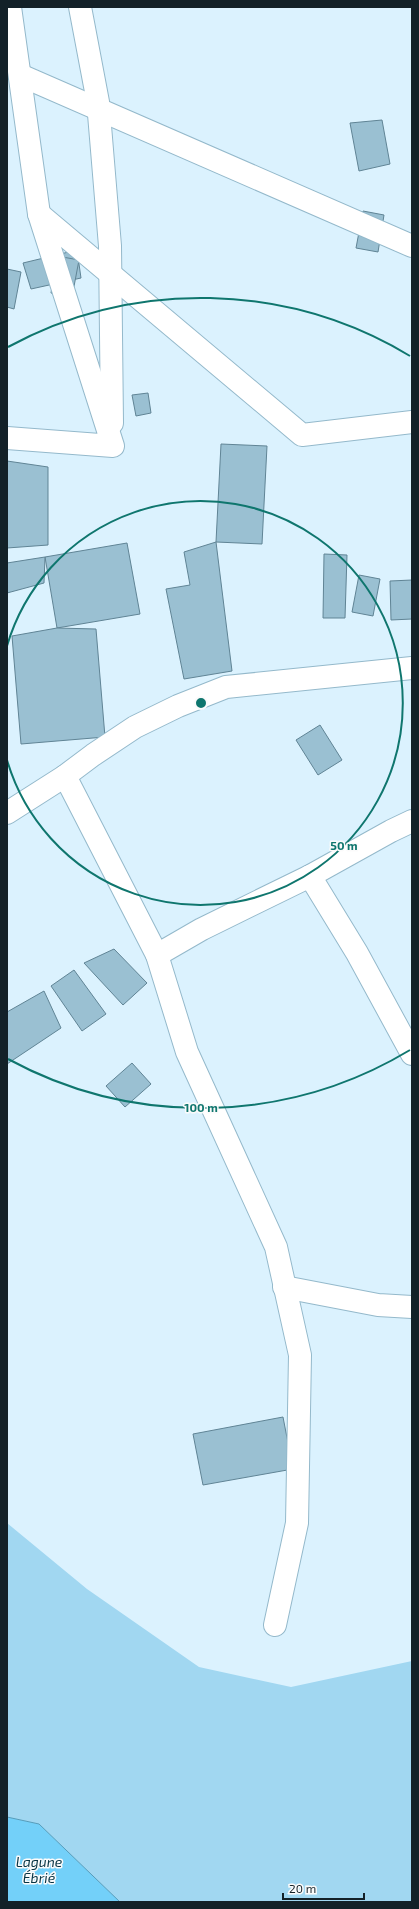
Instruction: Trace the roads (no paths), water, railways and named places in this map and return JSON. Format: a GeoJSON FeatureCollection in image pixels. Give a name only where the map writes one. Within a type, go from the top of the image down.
{"type":"FeatureCollection","features":[{"type":"Feature","properties":{"kind":"street"},"geometry":{"type":"LineString","coordinates":[[10,7],[39,214],[113,446]]}},
{"type":"Feature","properties":{"kind":"street"},"geometry":{"type":"LineString","coordinates":[[80,7],[98,102],[110,246],[113,446]]}},
{"type":"Feature","properties":{"kind":"street"},"geometry":{"type":"LineString","coordinates":[[20,75],[412,246]]}},
{"type":"Feature","properties":{"kind":"street"},"geometry":{"type":"LineString","coordinates":[[39,214],[302,435],[412,422]]}},
{"type":"Feature","properties":{"kind":"street"},"geometry":{"type":"LineString","coordinates":[[7,438],[113,446]]}},
{"type":"Feature","properties":{"kind":"street"},"geometry":{"type":"LineString","coordinates":[[7,813],[65,776],[93,754],[135,727],[178,706],[226,687],[412,668]]}},
{"type":"Feature","properties":{"kind":"street"},"geometry":{"type":"LineString","coordinates":[[65,776],[157,955],[187,1052],[276,1247],[300,1355],[297,1523],[275,1625]]}},
{"type":"Feature","properties":{"kind":"street"},"geometry":{"type":"LineString","coordinates":[[157,955],[202,929],[310,876],[412,821]]}},
{"type":"Feature","properties":{"kind":"street"},"geometry":{"type":"LineString","coordinates":[[310,876],[357,953],[412,1054]]}},
{"type":"Feature","properties":{"kind":"street"},"geometry":{"type":"LineString","coordinates":[[284,1287],[378,1305],[412,1307]]}},
{"type":"Feature","properties":{"kind":"water","name":"Lagune Ébrié"},"geometry":{"type":"Polygon","coordinates":[[[7,1817],[39,1824],[120,1902],[7,1902],[7,1817]]]}}]}
